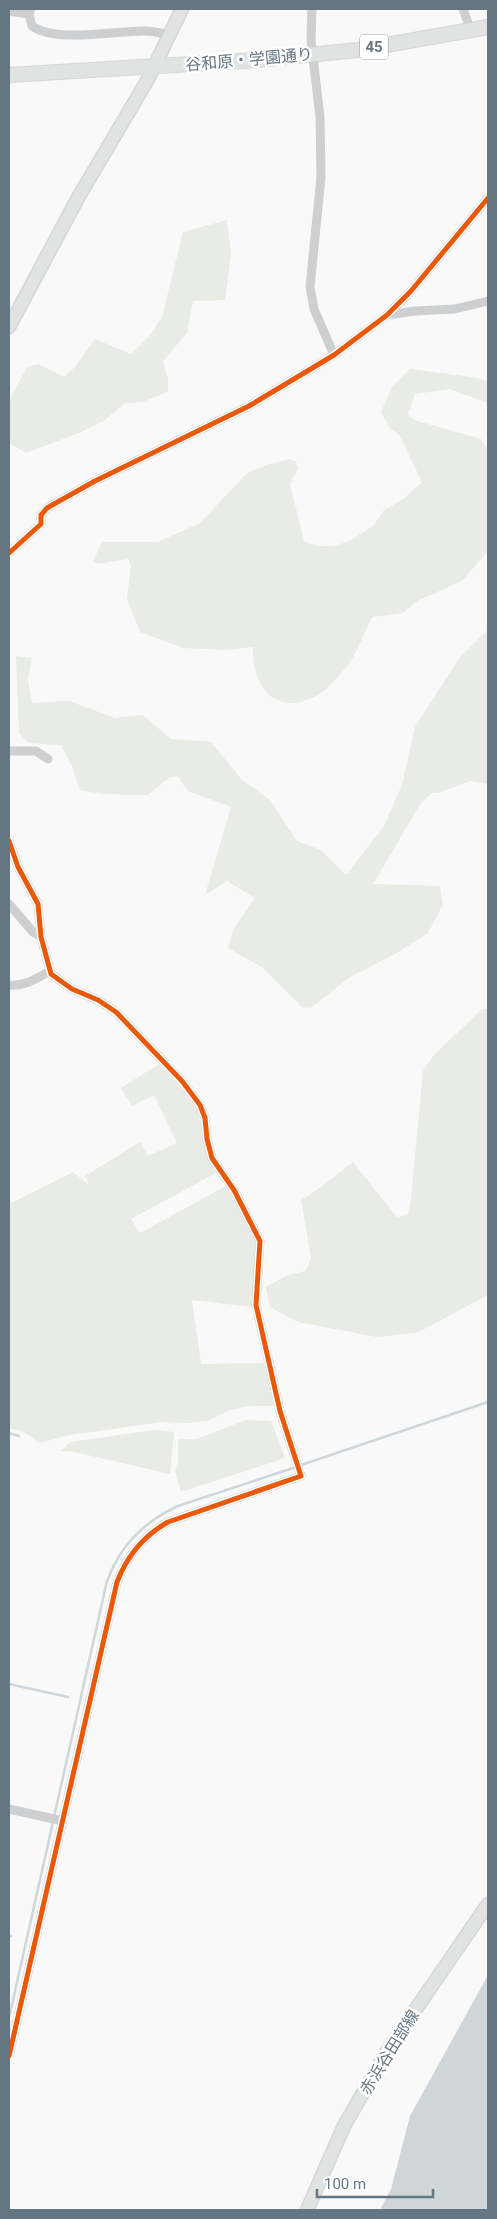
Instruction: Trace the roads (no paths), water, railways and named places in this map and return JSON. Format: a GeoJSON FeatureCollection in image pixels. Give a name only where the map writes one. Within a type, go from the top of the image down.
{"type":"FeatureCollection","features":[{"type":"Feature","properties":{"kind":"main road","name":"谷和原・学園通り"},"geometry":{"type":"LineString","coordinates":[[9,75],[313,54],[377,47],[488,27]]}},
{"type":"Feature","properties":{"kind":"street"},"geometry":{"type":"LineString","coordinates":[[9,328],[79,196],[155,66],[182,9]]}},
{"type":"Feature","properties":{"kind":"street"},"geometry":{"type":"LineString","coordinates":[[312,9],[311,40],[320,117],[322,176],[310,287],[314,309],[334,355]]}},
{"type":"Feature","properties":{"kind":"street"},"geometry":{"type":"LineString","coordinates":[[462,9],[471,31]]}},
{"type":"Feature","properties":{"kind":"street"},"geometry":{"type":"LineString","coordinates":[[9,11],[30,12],[32,26],[39,31],[58,34],[145,31],[171,35]]}},
{"type":"Feature","properties":{"kind":"street"},"geometry":{"type":"LineString","coordinates":[[9,553],[41,524],[41,515],[47,508],[95,481],[249,406],[334,355],[387,315],[411,291],[488,198]]}},
{"type":"Feature","properties":{"kind":"street"},"geometry":{"type":"LineString","coordinates":[[387,315],[454,309],[488,301]]}},
{"type":"Feature","properties":{"kind":"street"},"geometry":{"type":"LineString","coordinates":[[9,751],[36,751],[48,759]]}},
{"type":"Feature","properties":{"kind":"street"},"geometry":{"type":"LineString","coordinates":[[9,841],[18,867],[38,904],[42,938],[50,971],[54,977],[72,989],[98,1000],[116,1012],[194,1094],[200,1105],[212,1158],[234,1190],[260,1241],[256,1305],[280,1410],[301,1476],[168,1522],[150,1533],[126,1561],[117,1582],[60,1821],[9,2056]]}},
{"type":"Feature","properties":{"kind":"street"},"geometry":{"type":"LineString","coordinates":[[9,904],[33,932],[42,938]]}},
{"type":"Feature","properties":{"kind":"street"},"geometry":{"type":"LineString","coordinates":[[9,985],[17,986],[29,982],[50,971]]}},
{"type":"Feature","properties":{"kind":"street"},"geometry":{"type":"LineString","coordinates":[[9,1809],[60,1821]]}},
{"type":"Feature","properties":{"kind":"street","name":"赤浜谷田部線"},"geometry":{"type":"LineString","coordinates":[[307,2210],[344,2126],[387,2051],[488,1904]]}},
{"type":"Feature","properties":{"kind":"waterway"},"geometry":{"type":"LineString","coordinates":[[301,1465],[488,1402]]}},
{"type":"Feature","properties":{"kind":"waterway"},"geometry":{"type":"LineString","coordinates":[[9,1433],[19,1436]]}},
{"type":"Feature","properties":{"kind":"waterway"},"geometry":{"type":"LineString","coordinates":[[54,1817],[107,1581],[119,1556],[134,1536],[143,1528],[178,1506],[296,1467]]}},
{"type":"Feature","properties":{"kind":"waterway"},"geometry":{"type":"LineString","coordinates":[[9,1684],[68,1697]]}},
{"type":"Feature","properties":{"kind":"waterway"},"geometry":{"type":"LineString","coordinates":[[9,2018],[53,1822]]}}]}
